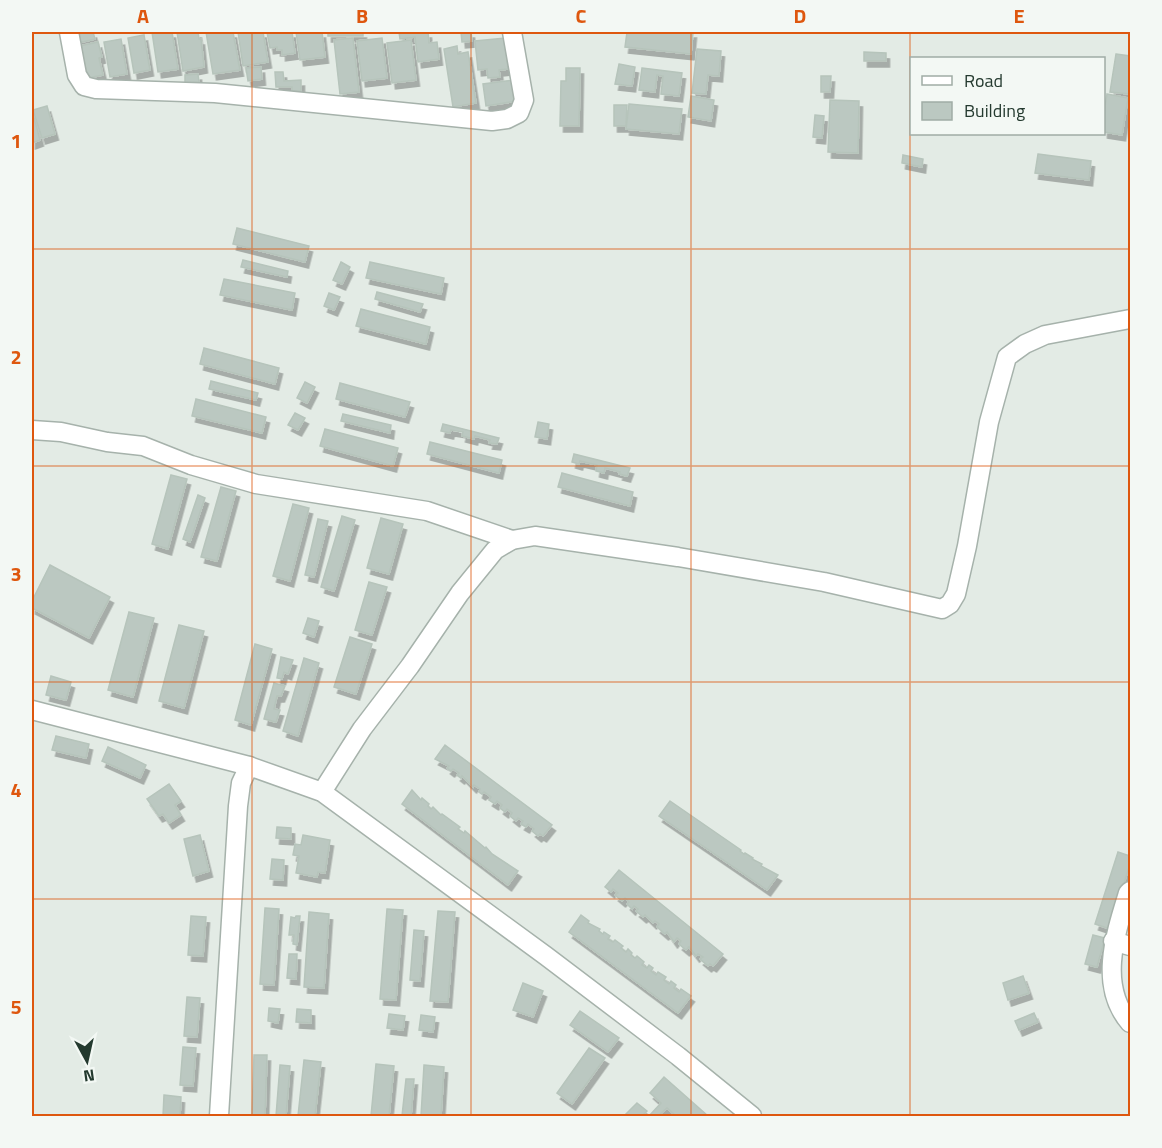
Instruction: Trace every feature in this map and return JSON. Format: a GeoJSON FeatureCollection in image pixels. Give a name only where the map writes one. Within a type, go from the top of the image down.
{"type":"FeatureCollection","features":[{"type":"Feature","properties":{"kind":"street"},"geometry":{"type":"LineString","coordinates":[[69,32],[77,75],[84,86],[96,89],[215,93],[492,121],[507,119],[519,114],[524,100],[512,32]]}},
{"type":"Feature","properties":{"kind":"street"},"geometry":{"type":"LineString","coordinates":[[322,792],[362,729],[410,666],[460,593],[495,549],[512,540],[536,536],[689,559],[824,582],[942,609],[950,604],[956,594],[989,422],[1007,357],[1025,344],[1045,335],[1131,319]]}},
{"type":"Feature","properties":{"kind":"street"},"geometry":{"type":"LineString","coordinates":[[32,430],[61,432],[107,442],[143,446],[190,465],[256,484],[427,511],[512,540]]}},
{"type":"Feature","properties":{"kind":"street"},"geometry":{"type":"LineString","coordinates":[[32,710],[249,766],[322,792],[565,970],[752,1116]]}},
{"type":"Feature","properties":{"kind":"street"},"geometry":{"type":"LineString","coordinates":[[219,1116],[238,806],[241,783],[249,766]]}},
{"type":"Feature","properties":{"kind":"street"},"geometry":{"type":"LineString","coordinates":[[1131,891],[1128,892],[1122,944],[1111,982],[1123,1014],[1131,1023]]}},
{"type":"Feature","properties":{"kind":"building"},"geometry":{"type":"Polygon","coordinates":[[[75,32],[93,32],[95,39],[78,43],[75,32]]]}},
{"type":"Feature","properties":{"kind":"building"},"geometry":{"type":"Polygon","coordinates":[[[152,32],[172,32],[178,69],[158,72],[152,32]]]}},
{"type":"Feature","properties":{"kind":"building"},"geometry":{"type":"Polygon","coordinates":[[[177,32],[198,32],[204,67],[183,71],[177,32]]]}},
{"type":"Feature","properties":{"kind":"building"},"geometry":{"type":"Polygon","coordinates":[[[206,32],[233,32],[240,70],[213,74],[206,32]]]}},
{"type":"Feature","properties":{"kind":"building"},"geometry":{"type":"Polygon","coordinates":[[[238,32],[263,32],[268,62],[243,66],[238,32]]]}},
{"type":"Feature","properties":{"kind":"building"},"geometry":{"type":"Polygon","coordinates":[[[267,32],[292,32],[295,53],[282,55],[282,50],[277,50],[277,47],[270,48],[267,32]]]}},
{"type":"Feature","properties":{"kind":"building"},"geometry":{"type":"Polygon","coordinates":[[[296,32],[322,32],[325,57],[300,60],[296,32]]]}},
{"type":"Feature","properties":{"kind":"building"},"geometry":{"type":"Polygon","coordinates":[[[328,32],[363,32],[363,36],[328,36],[328,32]]]}},
{"type":"Feature","properties":{"kind":"building"},"geometry":{"type":"Polygon","coordinates":[[[399,32],[428,32],[429,43],[437,42],[439,59],[418,62],[415,37],[400,39],[399,32]]]}},
{"type":"Feature","properties":{"kind":"building"},"geometry":{"type":"Polygon","coordinates":[[[461,32],[471,32],[472,41],[462,42],[461,32]]]}},
{"type":"Feature","properties":{"kind":"building"},"geometry":{"type":"Polygon","coordinates":[[[627,32],[693,32],[691,54],[625,47],[627,32]]]}},
{"type":"Feature","properties":{"kind":"building"},"geometry":{"type":"Polygon","coordinates":[[[144,35],[150,70],[134,73],[128,38],[144,35]]]}},
{"type":"Feature","properties":{"kind":"building"},"geometry":{"type":"Polygon","coordinates":[[[353,38],[359,92],[340,94],[334,40],[353,38]]]}},
{"type":"Feature","properties":{"kind":"building"},"geometry":{"type":"Polygon","coordinates":[[[382,38],[387,78],[362,81],[357,41],[382,38]]]}},
{"type":"Feature","properties":{"kind":"building"},"geometry":{"type":"Polygon","coordinates":[[[505,38],[508,69],[499,70],[500,77],[488,78],[487,69],[478,70],[475,41],[505,38]]]}},
{"type":"Feature","properties":{"kind":"building"},"geometry":{"type":"Polygon","coordinates":[[[121,39],[127,74],[110,77],[104,42],[121,39]]]}},
{"type":"Feature","properties":{"kind":"building"},"geometry":{"type":"Polygon","coordinates":[[[411,40],[416,80],[392,83],[387,43],[411,40]]]}},
{"type":"Feature","properties":{"kind":"building"},"geometry":{"type":"Polygon","coordinates":[[[98,42],[103,75],[88,78],[80,46],[98,42]]]}},
{"type":"Feature","properties":{"kind":"building"},"geometry":{"type":"Polygon","coordinates":[[[457,46],[458,54],[468,52],[476,103],[453,107],[444,49],[457,46]]]}},
{"type":"Feature","properties":{"kind":"building"},"geometry":{"type":"Polygon","coordinates":[[[697,49],[721,51],[719,76],[708,75],[706,94],[692,93],[697,49]]]}},
{"type":"Feature","properties":{"kind":"building"},"geometry":{"type":"Polygon","coordinates":[[[864,52],[886,53],[886,61],[864,61],[864,52]]]}},
{"type":"Feature","properties":{"kind":"building"},"geometry":{"type":"Polygon","coordinates":[[[1116,54],[1130,56],[1130,94],[1110,92],[1116,54]]]}},
{"type":"Feature","properties":{"kind":"building"},"geometry":{"type":"Polygon","coordinates":[[[619,64],[635,67],[632,86],[615,84],[619,64]]]}},
{"type":"Feature","properties":{"kind":"building"},"geometry":{"type":"Polygon","coordinates":[[[261,67],[262,79],[248,81],[246,68],[261,67]]]}},
{"type":"Feature","properties":{"kind":"building"},"geometry":{"type":"Polygon","coordinates":[[[566,68],[580,68],[579,126],[560,126],[561,81],[566,81],[566,68]]]}},
{"type":"Feature","properties":{"kind":"building"},"geometry":{"type":"Polygon","coordinates":[[[642,68],[682,73],[679,96],[661,94],[663,76],[657,75],[655,92],[639,90],[642,68]]]}},
{"type":"Feature","properties":{"kind":"building"},"geometry":{"type":"Polygon","coordinates":[[[275,72],[283,72],[284,81],[301,80],[301,91],[292,91],[292,87],[276,87],[275,72]]]}},
{"type":"Feature","properties":{"kind":"building"},"geometry":{"type":"Polygon","coordinates":[[[198,74],[199,82],[185,83],[185,75],[198,74]]]}},
{"type":"Feature","properties":{"kind":"building"},"geometry":{"type":"Polygon","coordinates":[[[821,76],[831,76],[830,92],[821,92],[821,76]]]}},
{"type":"Feature","properties":{"kind":"building"},"geometry":{"type":"Polygon","coordinates":[[[514,80],[517,101],[486,106],[483,84],[514,80]]]}},
{"type":"Feature","properties":{"kind":"building"},"geometry":{"type":"Polygon","coordinates":[[[1107,94],[1128,98],[1122,135],[1105,132],[1107,94]]]}},
{"type":"Feature","properties":{"kind":"building"},"geometry":{"type":"Polygon","coordinates":[[[691,96],[714,100],[711,121],[688,117],[691,96]]]}},
{"type":"Feature","properties":{"kind":"building"},"geometry":{"type":"Polygon","coordinates":[[[830,100],[859,101],[858,153],[828,152],[830,100]]]}},
{"type":"Feature","properties":{"kind":"building"},"geometry":{"type":"Polygon","coordinates":[[[629,104],[682,109],[679,134],[626,129],[629,104]]]}},
{"type":"Feature","properties":{"kind":"building"},"geometry":{"type":"Polygon","coordinates":[[[614,105],[627,105],[626,126],[614,126],[614,105]]]}},
{"type":"Feature","properties":{"kind":"building"},"geometry":{"type":"Polygon","coordinates":[[[47,106],[55,134],[42,138],[33,110],[47,106]]]}},
{"type":"Feature","properties":{"kind":"building"},"geometry":{"type":"Polygon","coordinates":[[[32,110],[40,140],[32,143],[32,110]]]}},
{"type":"Feature","properties":{"kind":"building"},"geometry":{"type":"Polygon","coordinates":[[[815,115],[824,116],[822,138],[813,137],[815,115]]]}},
{"type":"Feature","properties":{"kind":"building"},"geometry":{"type":"Polygon","coordinates":[[[1038,154],[1091,161],[1089,180],[1035,173],[1038,154]]]}},
{"type":"Feature","properties":{"kind":"building"},"geometry":{"type":"Polygon","coordinates":[[[903,155],[923,159],[922,167],[902,163],[903,155]]]}},
{"type":"Feature","properties":{"kind":"building"},"geometry":{"type":"Polygon","coordinates":[[[237,228],[309,246],[305,262],[233,244],[237,228]]]}},
{"type":"Feature","properties":{"kind":"building"},"geometry":{"type":"Polygon","coordinates":[[[243,260],[288,271],[287,277],[241,267],[243,260]]]}},
{"type":"Feature","properties":{"kind":"building"},"geometry":{"type":"Polygon","coordinates":[[[341,262],[350,267],[342,284],[333,280],[341,262]]]}},
{"type":"Feature","properties":{"kind":"building"},"geometry":{"type":"Polygon","coordinates":[[[370,262],[444,278],[441,294],[366,278],[370,262]]]}},
{"type":"Feature","properties":{"kind":"building"},"geometry":{"type":"Polygon","coordinates":[[[224,279],[295,293],[292,310],[220,295],[224,279]]]}},
{"type":"Feature","properties":{"kind":"building"},"geometry":{"type":"Polygon","coordinates":[[[377,292],[423,304],[420,312],[375,299],[377,292]]]}},
{"type":"Feature","properties":{"kind":"building"},"geometry":{"type":"Polygon","coordinates":[[[329,293],[340,297],[334,310],[324,306],[329,293]]]}},
{"type":"Feature","properties":{"kind":"building"},"geometry":{"type":"Polygon","coordinates":[[[361,309],[430,327],[426,344],[356,326],[361,309]]]}},
{"type":"Feature","properties":{"kind":"building"},"geometry":{"type":"Polygon","coordinates":[[[204,348],[279,368],[275,384],[200,364],[204,348]]]}},
{"type":"Feature","properties":{"kind":"building"},"geometry":{"type":"Polygon","coordinates":[[[211,381],[258,393],[256,400],[209,389],[211,381]]]}},
{"type":"Feature","properties":{"kind":"building"},"geometry":{"type":"Polygon","coordinates":[[[305,382],[315,387],[307,403],[297,398],[305,382]]]}},
{"type":"Feature","properties":{"kind":"building"},"geometry":{"type":"Polygon","coordinates":[[[340,383],[410,402],[405,417],[336,399],[340,383]]]}},
{"type":"Feature","properties":{"kind":"building"},"geometry":{"type":"Polygon","coordinates":[[[196,399],[266,417],[262,433],[192,416],[196,399]]]}},
{"type":"Feature","properties":{"kind":"building"},"geometry":{"type":"Polygon","coordinates":[[[295,413],[305,418],[298,430],[288,425],[295,413]]]}},
{"type":"Feature","properties":{"kind":"building"},"geometry":{"type":"Polygon","coordinates":[[[343,414],[391,425],[390,433],[341,421],[343,414]]]}},
{"type":"Feature","properties":{"kind":"building"},"geometry":{"type":"Polygon","coordinates":[[[538,422],[549,424],[547,439],[535,437],[538,422]]]}},
{"type":"Feature","properties":{"kind":"building"},"geometry":{"type":"Polygon","coordinates":[[[443,424],[499,438],[497,444],[475,436],[474,439],[462,436],[463,432],[441,431],[443,424]]]}},
{"type":"Feature","properties":{"kind":"building"},"geometry":{"type":"Polygon","coordinates":[[[325,429],[398,448],[393,466],[320,446],[325,429]]]}},
{"type":"Feature","properties":{"kind":"building"},"geometry":{"type":"Polygon","coordinates":[[[430,442],[502,460],[499,473],[427,454],[430,442]]]}},
{"type":"Feature","properties":{"kind":"building"},"geometry":{"type":"Polygon","coordinates":[[[574,454],[630,468],[627,476],[605,468],[604,473],[596,471],[597,465],[580,461],[579,464],[572,462],[574,454]]]}},
{"type":"Feature","properties":{"kind":"building"},"geometry":{"type":"Polygon","coordinates":[[[562,473],[633,492],[630,506],[558,487],[562,473]]]}},
{"type":"Feature","properties":{"kind":"building"},"geometry":{"type":"Polygon","coordinates":[[[171,475],[187,479],[168,549],[152,544],[171,475]]]}},
{"type":"Feature","properties":{"kind":"building"},"geometry":{"type":"Polygon","coordinates":[[[221,487],[236,491],[217,561],[201,557],[221,487]]]}},
{"type":"Feature","properties":{"kind":"building"},"geometry":{"type":"Polygon","coordinates":[[[198,495],[205,498],[190,542],[183,539],[198,495]]]}},
{"type":"Feature","properties":{"kind":"building"},"geometry":{"type":"Polygon","coordinates":[[[293,504],[309,508],[290,581],[273,576],[293,504]]]}},
{"type":"Feature","properties":{"kind":"building"},"geometry":{"type":"Polygon","coordinates":[[[342,516],[355,520],[334,591],[321,587],[342,516]]]}},
{"type":"Feature","properties":{"kind":"building"},"geometry":{"type":"Polygon","coordinates":[[[381,518],[403,524],[389,574],[367,568],[381,518]]]}},
{"type":"Feature","properties":{"kind":"building"},"geometry":{"type":"Polygon","coordinates":[[[318,519],[328,521],[314,577],[305,575],[318,519]]]}},
{"type":"Feature","properties":{"kind":"building"},"geometry":{"type":"Polygon","coordinates":[[[50,565],[110,597],[89,638],[32,608],[32,601],[50,565]]]}},
{"type":"Feature","properties":{"kind":"building"},"geometry":{"type":"Polygon","coordinates":[[[369,582],[387,587],[372,635],[355,630],[369,582]]]}},
{"type":"Feature","properties":{"kind":"building"},"geometry":{"type":"Polygon","coordinates":[[[129,612],[154,618],[133,697],[108,690],[129,612]]]}},
{"type":"Feature","properties":{"kind":"building"},"geometry":{"type":"Polygon","coordinates":[[[308,618],[319,621],[314,637],[303,633],[308,618]]]}},
{"type":"Feature","properties":{"kind":"building"},"geometry":{"type":"Polygon","coordinates":[[[179,625],[204,631],[184,708],[159,701],[179,625]]]}},
{"type":"Feature","properties":{"kind":"building"},"geometry":{"type":"Polygon","coordinates":[[[350,637],[372,644],[356,694],[334,687],[350,637]]]}},
{"type":"Feature","properties":{"kind":"building"},"geometry":{"type":"Polygon","coordinates":[[[255,644],[272,649],[251,725],[235,720],[255,644]]]}},
{"type":"Feature","properties":{"kind":"building"},"geometry":{"type":"Polygon","coordinates":[[[281,657],[293,660],[288,674],[284,672],[282,679],[277,678],[281,657]]]}},
{"type":"Feature","properties":{"kind":"building"},"geometry":{"type":"Polygon","coordinates":[[[304,658],[319,663],[298,736],[283,731],[304,658]]]}},
{"type":"Feature","properties":{"kind":"building"},"geometry":{"type":"Polygon","coordinates":[[[51,676],[71,682],[66,700],[46,695],[51,676]]]}},
{"type":"Feature","properties":{"kind":"building"},"geometry":{"type":"Polygon","coordinates":[[[274,683],[285,686],[281,696],[277,696],[274,709],[280,710],[276,722],[264,719],[274,683]]]}},
{"type":"Feature","properties":{"kind":"building"},"geometry":{"type":"Polygon","coordinates":[[[56,736],[89,744],[86,758],[52,750],[56,736]]]}},
{"type":"Feature","properties":{"kind":"building"},"geometry":{"type":"Polygon","coordinates":[[[445,745],[552,825],[543,836],[540,834],[538,836],[528,824],[526,827],[521,824],[523,821],[518,818],[516,821],[510,816],[512,813],[500,808],[502,805],[497,801],[495,804],[489,800],[491,797],[484,792],[482,794],[479,792],[480,789],[474,785],[473,787],[462,776],[461,778],[457,775],[459,773],[453,769],[451,771],[447,768],[449,766],[435,759],[445,745]]]}},
{"type":"Feature","properties":{"kind":"building"},"geometry":{"type":"Polygon","coordinates":[[[108,747],[146,765],[140,778],[102,761],[108,747]]]}},
{"type":"Feature","properties":{"kind":"building"},"geometry":{"type":"Polygon","coordinates":[[[169,784],[181,801],[175,805],[181,815],[169,823],[163,814],[159,816],[147,799],[169,784]]]}},
{"type":"Feature","properties":{"kind":"building"},"geometry":{"type":"Polygon","coordinates":[[[412,790],[421,800],[422,798],[429,804],[431,809],[433,807],[460,827],[458,829],[464,833],[465,831],[492,854],[518,871],[508,885],[402,804],[412,790]]]}},
{"type":"Feature","properties":{"kind":"building"},"geometry":{"type":"Polygon","coordinates":[[[670,801],[744,854],[762,864],[761,866],[778,875],[767,890],[659,816],[670,801]]]}},
{"type":"Feature","properties":{"kind":"building"},"geometry":{"type":"Polygon","coordinates":[[[277,827],[291,828],[291,839],[276,838],[277,827]]]}},
{"type":"Feature","properties":{"kind":"building"},"geometry":{"type":"Polygon","coordinates":[[[200,835],[209,871],[193,876],[184,839],[200,835]]]}},
{"type":"Feature","properties":{"kind":"building"},"geometry":{"type":"Polygon","coordinates":[[[303,835],[330,840],[325,873],[318,872],[317,877],[296,873],[299,856],[293,855],[295,844],[301,845],[303,835]]]}},
{"type":"Feature","properties":{"kind":"building"},"geometry":{"type":"Polygon","coordinates":[[[1118,852],[1130,856],[1130,864],[1110,929],[1095,924],[1118,852]]]}},
{"type":"Feature","properties":{"kind":"building"},"geometry":{"type":"Polygon","coordinates":[[[272,859],[284,860],[283,880],[270,879],[272,859]]]}},
{"type":"Feature","properties":{"kind":"building"},"geometry":{"type":"Polygon","coordinates":[[[619,870],[723,954],[713,966],[710,964],[708,966],[700,959],[703,957],[698,954],[696,956],[689,947],[686,950],[679,944],[681,941],[677,938],[674,942],[667,932],[665,934],[657,927],[659,924],[655,921],[653,923],[645,915],[643,917],[636,911],[638,909],[634,906],[632,909],[627,904],[629,902],[625,898],[622,901],[615,895],[618,893],[613,889],[611,892],[605,887],[619,870]]]}},
{"type":"Feature","properties":{"kind":"building"},"geometry":{"type":"Polygon","coordinates":[[[265,908],[279,909],[274,985],[260,984],[265,908]]]}},
{"type":"Feature","properties":{"kind":"building"},"geometry":{"type":"Polygon","coordinates":[[[387,909],[403,910],[396,1000],[380,999],[387,909]]]}},
{"type":"Feature","properties":{"kind":"building"},"geometry":{"type":"Polygon","coordinates":[[[438,911],[455,912],[448,1002],[430,1001],[438,911]]]}},
{"type":"Feature","properties":{"kind":"building"},"geometry":{"type":"Polygon","coordinates":[[[309,912],[329,914],[324,988],[304,987],[309,912]]]}},
{"type":"Feature","properties":{"kind":"building"},"geometry":{"type":"Polygon","coordinates":[[[581,915],[589,921],[588,923],[600,929],[599,931],[603,934],[604,932],[610,936],[608,939],[613,942],[615,940],[623,946],[621,948],[626,952],[628,949],[635,958],[637,956],[644,962],[642,965],[647,968],[649,965],[653,968],[651,971],[656,975],[658,972],[666,977],[664,980],[669,984],[671,981],[676,985],[674,988],[679,992],[681,989],[691,996],[678,1013],[569,932],[581,915]]]}},
{"type":"Feature","properties":{"kind":"building"},"geometry":{"type":"Polygon","coordinates":[[[191,916],[206,917],[203,956],[188,955],[191,916]]]}},
{"type":"Feature","properties":{"kind":"building"},"geometry":{"type":"Polygon","coordinates":[[[300,916],[297,945],[293,944],[294,935],[289,935],[291,917],[300,916]]]}},
{"type":"Feature","properties":{"kind":"building"},"geometry":{"type":"Polygon","coordinates":[[[414,930],[424,931],[420,981],[410,980],[414,930]]]}},
{"type":"Feature","properties":{"kind":"building"},"geometry":{"type":"Polygon","coordinates":[[[1093,935],[1105,938],[1097,967],[1085,964],[1093,935]]]}},
{"type":"Feature","properties":{"kind":"building"},"geometry":{"type":"Polygon","coordinates":[[[289,954],[297,954],[296,979],[287,978],[289,954]]]}},
{"type":"Feature","properties":{"kind":"building"},"geometry":{"type":"Polygon","coordinates":[[[1023,976],[1029,993],[1008,1000],[1003,983],[1023,976]]]}},
{"type":"Feature","properties":{"kind":"building"},"geometry":{"type":"Polygon","coordinates":[[[523,983],[543,991],[533,1017],[513,1010],[523,983]]]}},
{"type":"Feature","properties":{"kind":"building"},"geometry":{"type":"Polygon","coordinates":[[[187,997],[200,998],[197,1037],[184,1036],[187,997]]]}},
{"type":"Feature","properties":{"kind":"building"},"geometry":{"type":"Polygon","coordinates":[[[269,1008],[280,1009],[278,1023],[268,1021],[269,1008]]]}},
{"type":"Feature","properties":{"kind":"building"},"geometry":{"type":"Polygon","coordinates":[[[297,1009],[311,1010],[311,1023],[296,1022],[297,1009]]]}},
{"type":"Feature","properties":{"kind":"building"},"geometry":{"type":"Polygon","coordinates":[[[580,1011],[619,1038],[608,1052],[570,1025],[580,1011]]]}},
{"type":"Feature","properties":{"kind":"building"},"geometry":{"type":"Polygon","coordinates":[[[1034,1013],[1038,1022],[1019,1030],[1015,1021],[1034,1013]]]}},
{"type":"Feature","properties":{"kind":"building"},"geometry":{"type":"Polygon","coordinates":[[[389,1014],[405,1016],[403,1030],[387,1028],[389,1014]]]}},
{"type":"Feature","properties":{"kind":"building"},"geometry":{"type":"Polygon","coordinates":[[[421,1015],[435,1017],[433,1032],[419,1030],[421,1015]]]}},
{"type":"Feature","properties":{"kind":"building"},"geometry":{"type":"Polygon","coordinates":[[[183,1047],[196,1048],[193,1086],[180,1085],[183,1047]]]}},
{"type":"Feature","properties":{"kind":"building"},"geometry":{"type":"Polygon","coordinates":[[[589,1048],[605,1058],[572,1104],[557,1093],[589,1048]]]}},
{"type":"Feature","properties":{"kind":"building"},"geometry":{"type":"Polygon","coordinates":[[[254,1055],[267,1055],[265,1116],[252,1116],[254,1055]]]}},
{"type":"Feature","properties":{"kind":"building"},"geometry":{"type":"Polygon","coordinates":[[[304,1060],[321,1062],[315,1116],[298,1116],[304,1060]]]}},
{"type":"Feature","properties":{"kind":"building"},"geometry":{"type":"Polygon","coordinates":[[[376,1064],[394,1066],[389,1116],[371,1116],[376,1064]]]}},
{"type":"Feature","properties":{"kind":"building"},"geometry":{"type":"Polygon","coordinates":[[[280,1065],[290,1066],[286,1116],[276,1116],[280,1065]]]}},
{"type":"Feature","properties":{"kind":"building"},"geometry":{"type":"Polygon","coordinates":[[[424,1065],[444,1067],[441,1116],[421,1116],[424,1065]]]}},
{"type":"Feature","properties":{"kind":"building"},"geometry":{"type":"Polygon","coordinates":[[[664,1077],[708,1116],[676,1116],[667,1108],[658,1116],[649,1116],[661,1103],[650,1093],[664,1077]]]}},
{"type":"Feature","properties":{"kind":"building"},"geometry":{"type":"Polygon","coordinates":[[[406,1079],[414,1079],[411,1116],[402,1116],[406,1079]]]}},
{"type":"Feature","properties":{"kind":"building"},"geometry":{"type":"Polygon","coordinates":[[[164,1095],[181,1097],[180,1116],[163,1116],[164,1095]]]}},
{"type":"Feature","properties":{"kind":"building"},"geometry":{"type":"Polygon","coordinates":[[[637,1103],[647,1111],[642,1116],[624,1116],[637,1103]]]}}]}
